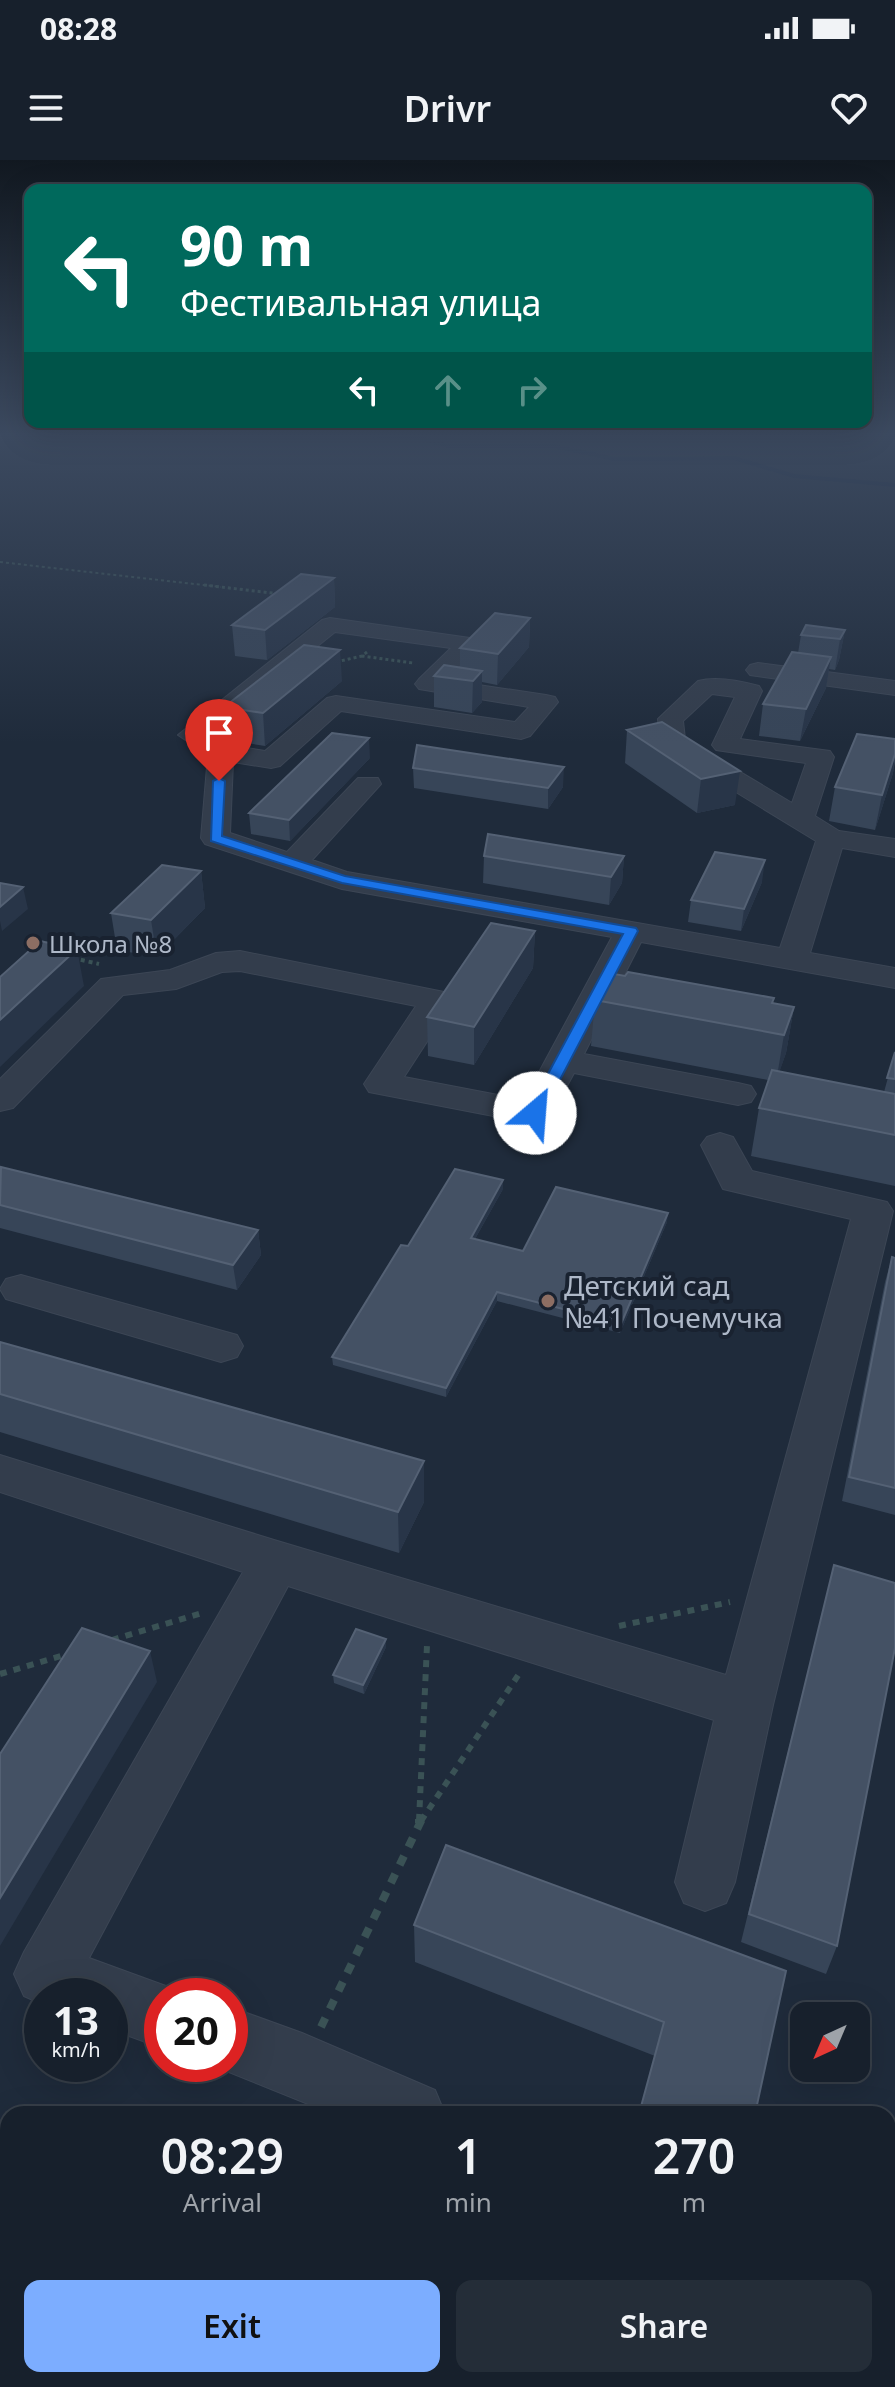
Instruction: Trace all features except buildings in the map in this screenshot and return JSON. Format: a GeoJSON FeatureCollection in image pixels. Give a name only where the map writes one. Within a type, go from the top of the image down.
{"type":"FeatureCollection","features":[{"type":"Feature","properties":{"kind":"street"},"geometry":{"type":"LineString","coordinates":[[330,625],[469,644],[427,684],[546,702],[521,731],[336,703],[271,760],[221,752],[191,735],[330,625]]}},
{"type":"Feature","properties":{"kind":"street"},"geometry":{"type":"LineString","coordinates":[[758,670],[895,688]]}},
{"type":"Feature","properties":{"kind":"street"},"geometry":{"type":"LineString","coordinates":[[800,819],[821,757],[725,745],[750,691],[706,686],[670,719],[673,743],[831,838],[895,848]]}},
{"type":"Feature","properties":{"kind":"street"},"geometry":{"type":"LineString","coordinates":[[221,752],[215,838],[291,865],[342,880],[895,978]]}},
{"type":"Feature","properties":{"kind":"street"},"geometry":{"type":"LineString","coordinates":[[291,865],[368,784]]}},
{"type":"Feature","properties":{"kind":"street"},"geometry":{"type":"LineString","coordinates":[[792,960],[831,838]]}},
{"type":"Feature","properties":{"kind":"street"},"geometry":{"type":"LineString","coordinates":[[0,1100],[113,986],[176,979],[216,963],[240,961],[437,1000],[382,1084],[535,1113],[631,931]]}},
{"type":"Feature","properties":{"kind":"street"},"geometry":{"type":"LineString","coordinates":[[562,1060],[738,1094]]}},
{"type":"Feature","properties":{"kind":"street"},"geometry":{"type":"LineString","coordinates":[[705,1882],[773,1593],[884,1213],[737,1180],[720,1145]]}},
{"type":"Feature","properties":{"kind":"street"},"geometry":{"type":"LineString","coordinates":[[7,1296],[221,1346]]}},
{"type":"Feature","properties":{"kind":"street"},"geometry":{"type":"LineString","coordinates":[[0,1473],[266,1579],[429,1610],[745,1705]]}},
{"type":"Feature","properties":{"kind":"street"},"geometry":{"type":"LineString","coordinates":[[57,1978],[46,1974],[266,1579]]}},
{"type":"Feature","properties":{"kind":"street"},"geometry":{"type":"LineString","coordinates":[[248,2046],[302,2066],[393,2106]]}},
{"type":"Feature","properties":{"kind":"path"},"geometry":{"type":"LineString","coordinates":[[0,562],[279,594]]}},
{"type":"Feature","properties":{"kind":"path"},"geometry":{"type":"LineString","coordinates":[[106,1642],[266,1579]]}},
{"type":"Feature","properties":{"kind":"path"},"geometry":{"type":"LineString","coordinates":[[302,2066],[419,1824],[540,1643],[773,1593]]}},
{"type":"Feature","properties":{"kind":"path"},"geometry":{"type":"LineString","coordinates":[[419,1824],[429,1610]]}},
{"type":"Feature","properties":{"kind":"path"},"geometry":{"type":"LineString","coordinates":[[0,1674],[76,1651]]}},
{"type":"Feature","properties":{"kind":"place","name":"Школа №8"},"geometry":{"type":"Point","coordinates":[33,943]}},
{"type":"Feature","properties":{"kind":"place","name":"Детский сад №41 Почемучка"},"geometry":{"type":"Point","coordinates":[548,1301]}},
{"type":"Feature","properties":{"kind":"route"},"geometry":{"type":"LineString","coordinates":[[219,781],[215,838],[342,880],[631,931],[535,1113]]}}]}
